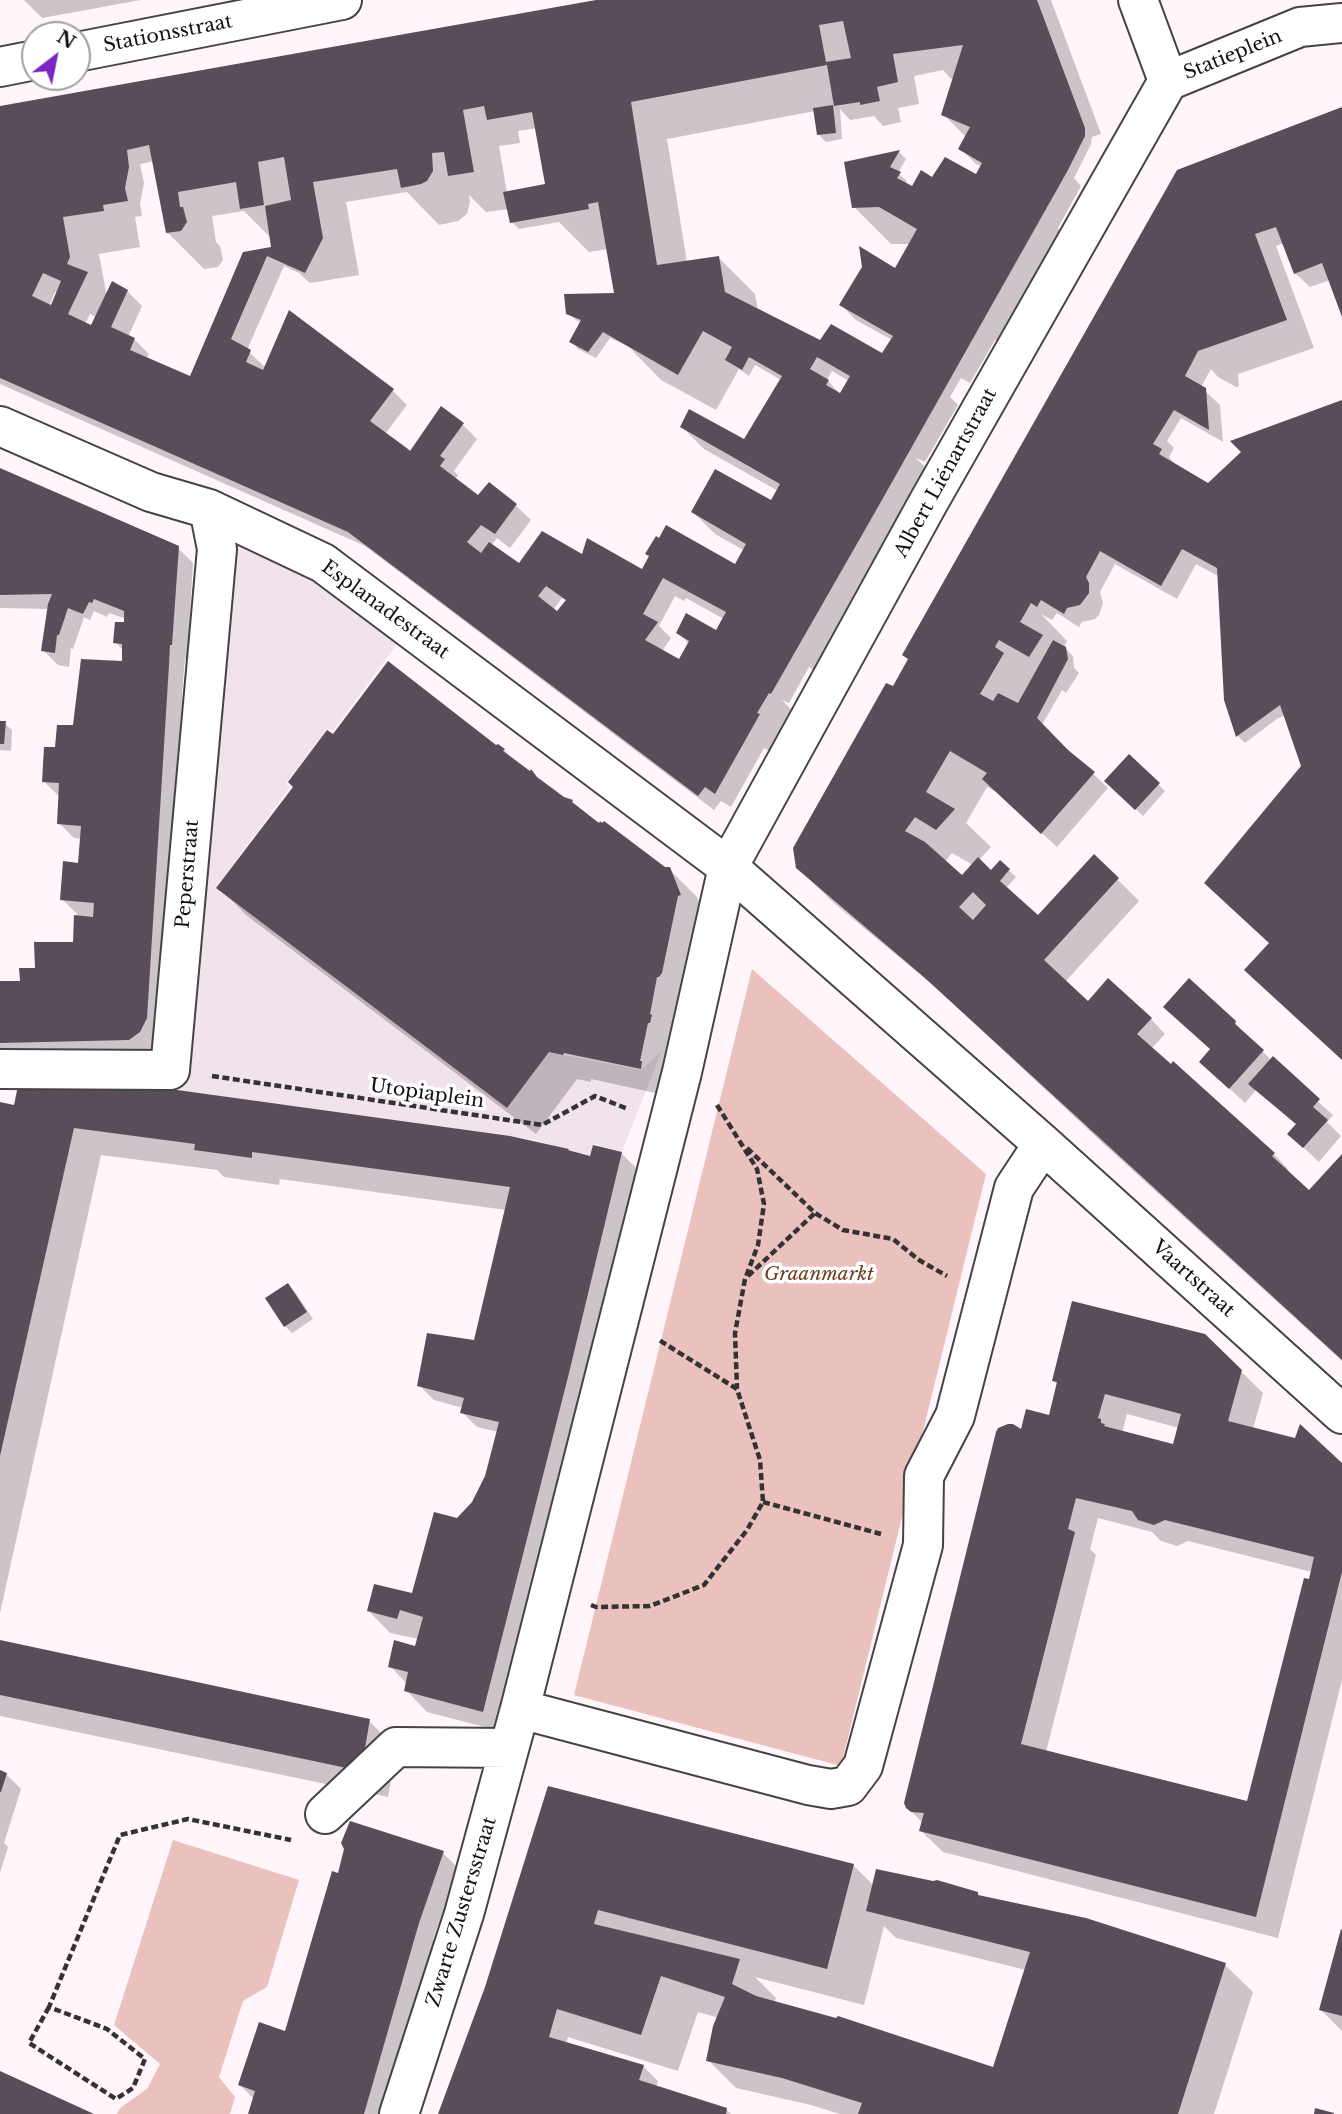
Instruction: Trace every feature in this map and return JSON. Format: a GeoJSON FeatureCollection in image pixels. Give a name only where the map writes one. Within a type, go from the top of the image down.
{"type":"FeatureCollection","features":[{"type":"Feature","properties":{"kind":"street","name":"Stationsstraat"},"geometry":{"type":"LineString","coordinates":[[91,49],[342,0]]}},
{"type":"Feature","properties":{"kind":"street","name":"Statieplein"},"geometry":{"type":"LineString","coordinates":[[1138,0],[1168,81],[1300,27],[1342,23]]}},
{"type":"Feature","properties":{"kind":"street"},"geometry":{"type":"LineString","coordinates":[[0,67],[21,63]]}},
{"type":"Feature","properties":{"kind":"street","name":"Albert Liénartstraat"},"geometry":{"type":"LineString","coordinates":[[728,867],[928,503],[1168,81]]}},
{"type":"Feature","properties":{"kind":"street","name":"Esplanadestraat"},"geometry":{"type":"LineString","coordinates":[[0,426],[150,492],[209,509],[323,563],[728,867]]}},
{"type":"Feature","properties":{"kind":"street","name":"Peperstraat"},"geometry":{"type":"LineString","coordinates":[[170,1070],[217,549],[209,509]]}},
{"type":"Feature","properties":{"kind":"street"},"geometry":{"type":"LineString","coordinates":[[728,867],[1043,1144],[1014,1188],[955,1416],[924,1476],[923,1545],[863,1766],[848,1786],[831,1790],[520,1709],[682,1072],[728,867]]}},
{"type":"Feature","properties":{"kind":"street"},"geometry":{"type":"LineString","coordinates":[[0,1069],[170,1070]]}},
{"type":"Feature","properties":{"kind":"street","name":"Vaartstraat"},"geometry":{"type":"LineString","coordinates":[[1043,1144],[1342,1414]]}},
{"type":"Feature","properties":{"kind":"street","name":"Zwarte Zustersstraat"},"geometry":{"type":"LineString","coordinates":[[399,2114],[464,1914],[520,1709]]}},
{"type":"Feature","properties":{"kind":"street"},"geometry":{"type":"LineString","coordinates":[[325,1814],[396,1747],[509,1748]]}},
{"type":"Feature","properties":{"kind":"path","name":"Utopiaplein"},"geometry":{"type":"LineString","coordinates":[[170,1070],[542,1125],[595,1096],[668,1124]]}},
{"type":"Feature","properties":{"kind":"path"},"geometry":{"type":"LineString","coordinates":[[551,1589],[596,1607],[650,1606],[704,1586],[747,1530],[763,1502],[760,1460],[737,1389],[735,1333],[745,1279],[758,1245],[764,1205],[757,1169],[742,1142],[718,1106],[682,1072]]}},
{"type":"Feature","properties":{"kind":"path"},"geometry":{"type":"LineString","coordinates":[[742,1142],[815,1213],[843,1230],[893,1239],[919,1260],[987,1299]]}},
{"type":"Feature","properties":{"kind":"path"},"geometry":{"type":"LineString","coordinates":[[745,1279],[815,1213]]}},
{"type":"Feature","properties":{"kind":"path"},"geometry":{"type":"LineString","coordinates":[[617,1330],[662,1341],[737,1389]]}},
{"type":"Feature","properties":{"kind":"path"},"geometry":{"type":"LineString","coordinates":[[763,1502],[923,1545]]}},
{"type":"Feature","properties":{"kind":"path"},"geometry":{"type":"LineString","coordinates":[[49,2007],[107,2029],[145,2059],[132,2088],[116,2099],[29,2043],[49,2007],[120,1835],[188,1819],[292,1840],[325,1814]]}},
{"type":"Feature","properties":{"kind":"green space","name":"Graanmarkt"},"geometry":{"type":"Polygon","coordinates":[[[752,969],[986,1174],[841,1766],[574,1695],[752,969]]]}},
{"type":"Feature","properties":{"kind":"green space"},"geometry":{"type":"Polygon","coordinates":[[[173,1840],[299,1880],[267,1987],[243,2001],[219,2077],[235,2097],[230,2114],[117,2114],[120,2108],[147,2089],[160,2064],[114,2025],[173,1840]]]}},
{"type":"Feature","properties":{"kind":"shaded area"},"geometry":{"type":"Polygon","coordinates":[[[231,535],[334,592],[402,637],[333,731],[328,728],[286,783],[290,787],[216,888],[507,1108],[549,1052],[641,1070],[662,1050],[622,1152],[593,1144],[590,1156],[535,1140],[510,1136],[177,1090],[170,1070],[231,535]]]}},
{"type":"Feature","properties":{"kind":"building"},"geometry":{"type":"Polygon","coordinates":[[[596,0],[1037,0],[1085,128],[1085,136],[1068,170],[771,694],[769,693],[757,713],[760,714],[715,794],[705,787],[698,796],[348,532],[0,378],[0,106],[596,0]],[[843,21],[819,25],[826,62],[851,58],[843,21]],[[963,45],[893,54],[898,82],[877,87],[880,101],[860,105],[860,102],[834,106],[827,65],[631,102],[657,265],[719,256],[725,292],[820,340],[831,324],[882,353],[893,336],[839,305],[862,267],[859,246],[895,268],[917,229],[879,207],[852,208],[844,162],[900,150],[890,167],[901,172],[897,178],[912,186],[921,170],[932,177],[945,157],[976,174],[982,163],[958,149],[970,127],[941,115],[963,45]],[[484,106],[463,110],[474,172],[448,176],[444,152],[432,153],[433,171],[427,181],[421,184],[401,188],[397,169],[313,182],[323,238],[305,273],[267,256],[231,339],[251,350],[246,362],[263,370],[289,310],[394,389],[370,421],[410,451],[441,406],[464,423],[440,456],[445,459],[440,466],[478,495],[489,482],[517,504],[495,534],[481,525],[467,542],[481,553],[489,542],[519,563],[542,531],[582,554],[587,538],[642,569],[649,556],[645,554],[666,525],[735,564],[746,544],[691,512],[715,469],[771,500],[780,484],[680,427],[689,409],[744,439],[782,376],[749,357],[742,370],[725,360],[732,347],[703,331],[678,375],[603,332],[588,352],[569,342],[581,320],[566,314],[564,294],[614,293],[598,202],[588,204],[589,209],[510,223],[503,192],[545,184],[532,112],[487,120],[484,106]],[[149,145],[127,150],[129,167],[125,188],[128,201],[103,205],[104,211],[63,217],[70,257],[67,264],[88,272],[68,314],[91,325],[112,281],[128,290],[111,327],[135,338],[130,350],[190,376],[243,252],[271,247],[265,206],[291,200],[284,157],[258,162],[264,205],[240,209],[236,182],[178,192],[180,207],[183,207],[187,222],[181,231],[166,233],[149,145]],[[43,273],[32,296],[51,305],[61,281],[43,273]],[[817,357],[810,369],[829,380],[826,385],[840,393],[850,376],[817,357]],[[663,578],[643,614],[658,622],[645,640],[679,659],[689,641],[676,633],[686,613],[716,630],[726,612],[663,578]],[[546,586],[538,596],[557,611],[566,600],[546,586]]]}},
{"type":"Feature","properties":{"kind":"building"},"geometry":{"type":"Polygon","coordinates":[[[833,105],[836,133],[817,135],[813,108],[833,105]]]}},
{"type":"Feature","properties":{"kind":"building"},"geometry":{"type":"Polygon","coordinates":[[[1342,107],[1342,317],[1322,263],[1294,274],[1276,227],[1255,234],[1287,320],[1198,351],[1185,376],[1206,388],[1209,430],[1174,410],[1153,444],[1162,449],[1159,454],[1208,483],[1241,452],[1230,441],[1342,400],[1342,1060],[1244,970],[1269,943],[1204,883],[1301,766],[1280,705],[1236,737],[1224,700],[1217,568],[1182,549],[1161,586],[1100,551],[1086,577],[1089,593],[1080,605],[1067,608],[1064,614],[1041,600],[1037,607],[1031,603],[1020,622],[1043,635],[1029,657],[999,640],[995,647],[1004,653],[980,694],[993,701],[998,693],[1018,703],[1053,640],[1066,647],[1068,659],[1037,718],[1068,750],[1095,772],[1041,834],[982,779],[987,773],[950,751],[926,792],[955,809],[936,830],[915,817],[905,831],[925,842],[962,875],[978,857],[991,870],[1000,860],[1010,869],[1000,881],[1038,915],[1094,854],[1119,878],[1044,960],[1088,1001],[1108,978],[1152,1018],[1137,1034],[1171,1064],[1173,1061],[1275,1153],[1272,1156],[1309,1190],[1342,1154],[1342,1360],[925,978],[796,868],[793,848],[886,683],[893,686],[908,659],[902,655],[1177,170],[1342,107]],[[973,892],[959,907],[973,920],[986,905],[973,892]]]}},
{"type":"Feature","properties":{"kind":"building"},"geometry":{"type":"Polygon","coordinates":[[[0,468],[179,546],[170,645],[147,1018],[140,1032],[129,1040],[0,1043],[0,981],[20,981],[19,968],[35,968],[34,942],[73,942],[74,915],[93,917],[94,903],[60,900],[63,861],[78,863],[81,826],[57,824],[59,783],[42,782],[44,747],[55,747],[57,725],[73,725],[81,659],[122,661],[122,644],[113,643],[115,622],[124,622],[124,611],[94,599],[92,603],[89,602],[83,614],[68,608],[57,635],[55,653],[41,651],[52,594],[0,595],[0,468]]]}},
{"type":"Feature","properties":{"kind":"building"},"geometry":{"type":"Polygon","coordinates":[[[388,661],[496,745],[505,749],[503,751],[530,771],[531,769],[537,777],[564,797],[573,800],[572,802],[599,823],[604,821],[665,867],[670,867],[681,895],[678,896],[662,973],[657,977],[650,1014],[652,1015],[640,1061],[641,1069],[549,1052],[507,1108],[216,888],[293,787],[288,782],[327,730],[333,734],[388,661]]]}},
{"type":"Feature","properties":{"kind":"building"},"geometry":{"type":"Polygon","coordinates":[[[0,721],[6,721],[4,744],[0,744],[0,721]]]}},
{"type":"Feature","properties":{"kind":"building"},"geometry":{"type":"Polygon","coordinates":[[[1129,754],[1160,783],[1135,810],[1104,781],[1129,754]]]}},
{"type":"Feature","properties":{"kind":"building"},"geometry":{"type":"Polygon","coordinates":[[[1189,978],[1264,1050],[1229,1089],[1199,1062],[1210,1049],[1163,1007],[1189,978]]]}},
{"type":"Feature","properties":{"kind":"building"},"geometry":{"type":"Polygon","coordinates":[[[1273,1056],[1320,1099],[1313,1107],[1328,1120],[1303,1148],[1287,1134],[1296,1124],[1248,1084],[1273,1056]]]}},
{"type":"Feature","properties":{"kind":"building"},"geometry":{"type":"Polygon","coordinates":[[[20,1076],[76,1076],[510,1136],[590,1156],[593,1145],[622,1152],[483,1712],[404,1691],[408,1672],[388,1667],[394,1640],[415,1646],[423,1617],[400,1610],[397,1619],[367,1611],[374,1584],[412,1593],[434,1512],[457,1518],[472,1502],[485,1476],[499,1422],[460,1413],[464,1398],[417,1386],[427,1333],[474,1340],[510,1187],[252,1152],[252,1158],[194,1150],[195,1144],[74,1128],[0,1456],[0,1102],[14,1105],[20,1076]]]}},
{"type":"Feature","properties":{"kind":"building"},"geometry":{"type":"Polygon","coordinates":[[[288,1283],[307,1312],[284,1327],[265,1298],[288,1283]]]}},
{"type":"Feature","properties":{"kind":"building"},"geometry":{"type":"Polygon","coordinates":[[[1072,1301],[1205,1334],[1242,1370],[1228,1421],[1295,1438],[1300,1424],[1342,1463],[1342,1572],[1256,1917],[919,1831],[924,1813],[911,1812],[904,1803],[996,1432],[998,1428],[1008,1424],[1021,1429],[1026,1409],[1049,1415],[1057,1382],[1052,1381],[1072,1301]],[[1105,1394],[1098,1418],[1104,1426],[1173,1444],[1181,1414],[1105,1394]],[[1076,1498],[1068,1529],[1075,1532],[1021,1744],[1247,1801],[1304,1578],[1309,1579],[1314,1557],[1165,1520],[1154,1525],[1138,1520],[1132,1511],[1076,1498]]]}},
{"type":"Feature","properties":{"kind":"building"},"geometry":{"type":"Polygon","coordinates":[[[0,1640],[370,1719],[361,1771],[0,1695],[0,1640]]]}},
{"type":"Feature","properties":{"kind":"building"},"geometry":{"type":"Polygon","coordinates":[[[0,1770],[7,1773],[1,1792],[0,1792],[0,1770]]]}},
{"type":"Feature","properties":{"kind":"building"},"geometry":{"type":"Polygon","coordinates":[[[548,1786],[854,1864],[827,1969],[598,1910],[594,1924],[740,1959],[732,1984],[756,1996],[836,2018],[838,2016],[993,2067],[1030,1952],[866,1911],[876,1869],[937,1880],[978,1892],[978,1895],[1086,1918],[1226,1963],[1178,2114],[858,2114],[862,2103],[782,2078],[706,2061],[713,2026],[725,1997],[661,1976],[641,2035],[557,2009],[549,2037],[644,2065],[639,2080],[727,2108],[726,2114],[438,2114],[485,1987],[548,1786]]]}},
{"type":"Feature","properties":{"kind":"building"},"geometry":{"type":"Polygon","coordinates":[[[350,1821],[444,1851],[419,1923],[364,2114],[248,2114],[255,2091],[238,2085],[259,2022],[285,2031],[332,1871],[338,1873],[344,1849],[341,1843],[350,1821]]]}},
{"type":"Feature","properties":{"kind":"building"},"geometry":{"type":"Polygon","coordinates":[[[1342,1930],[1342,2016],[1319,2010],[1342,1930]]]}},
{"type":"Feature","properties":{"kind":"building"},"geometry":{"type":"Polygon","coordinates":[[[0,2071],[94,2114],[0,2114],[0,2071]]]}},
{"type":"Feature","properties":{"kind":"building"},"geometry":{"type":"Polygon","coordinates":[[[1315,2108],[1334,2113],[1334,2114],[1314,2114],[1315,2108]]]}}]}
